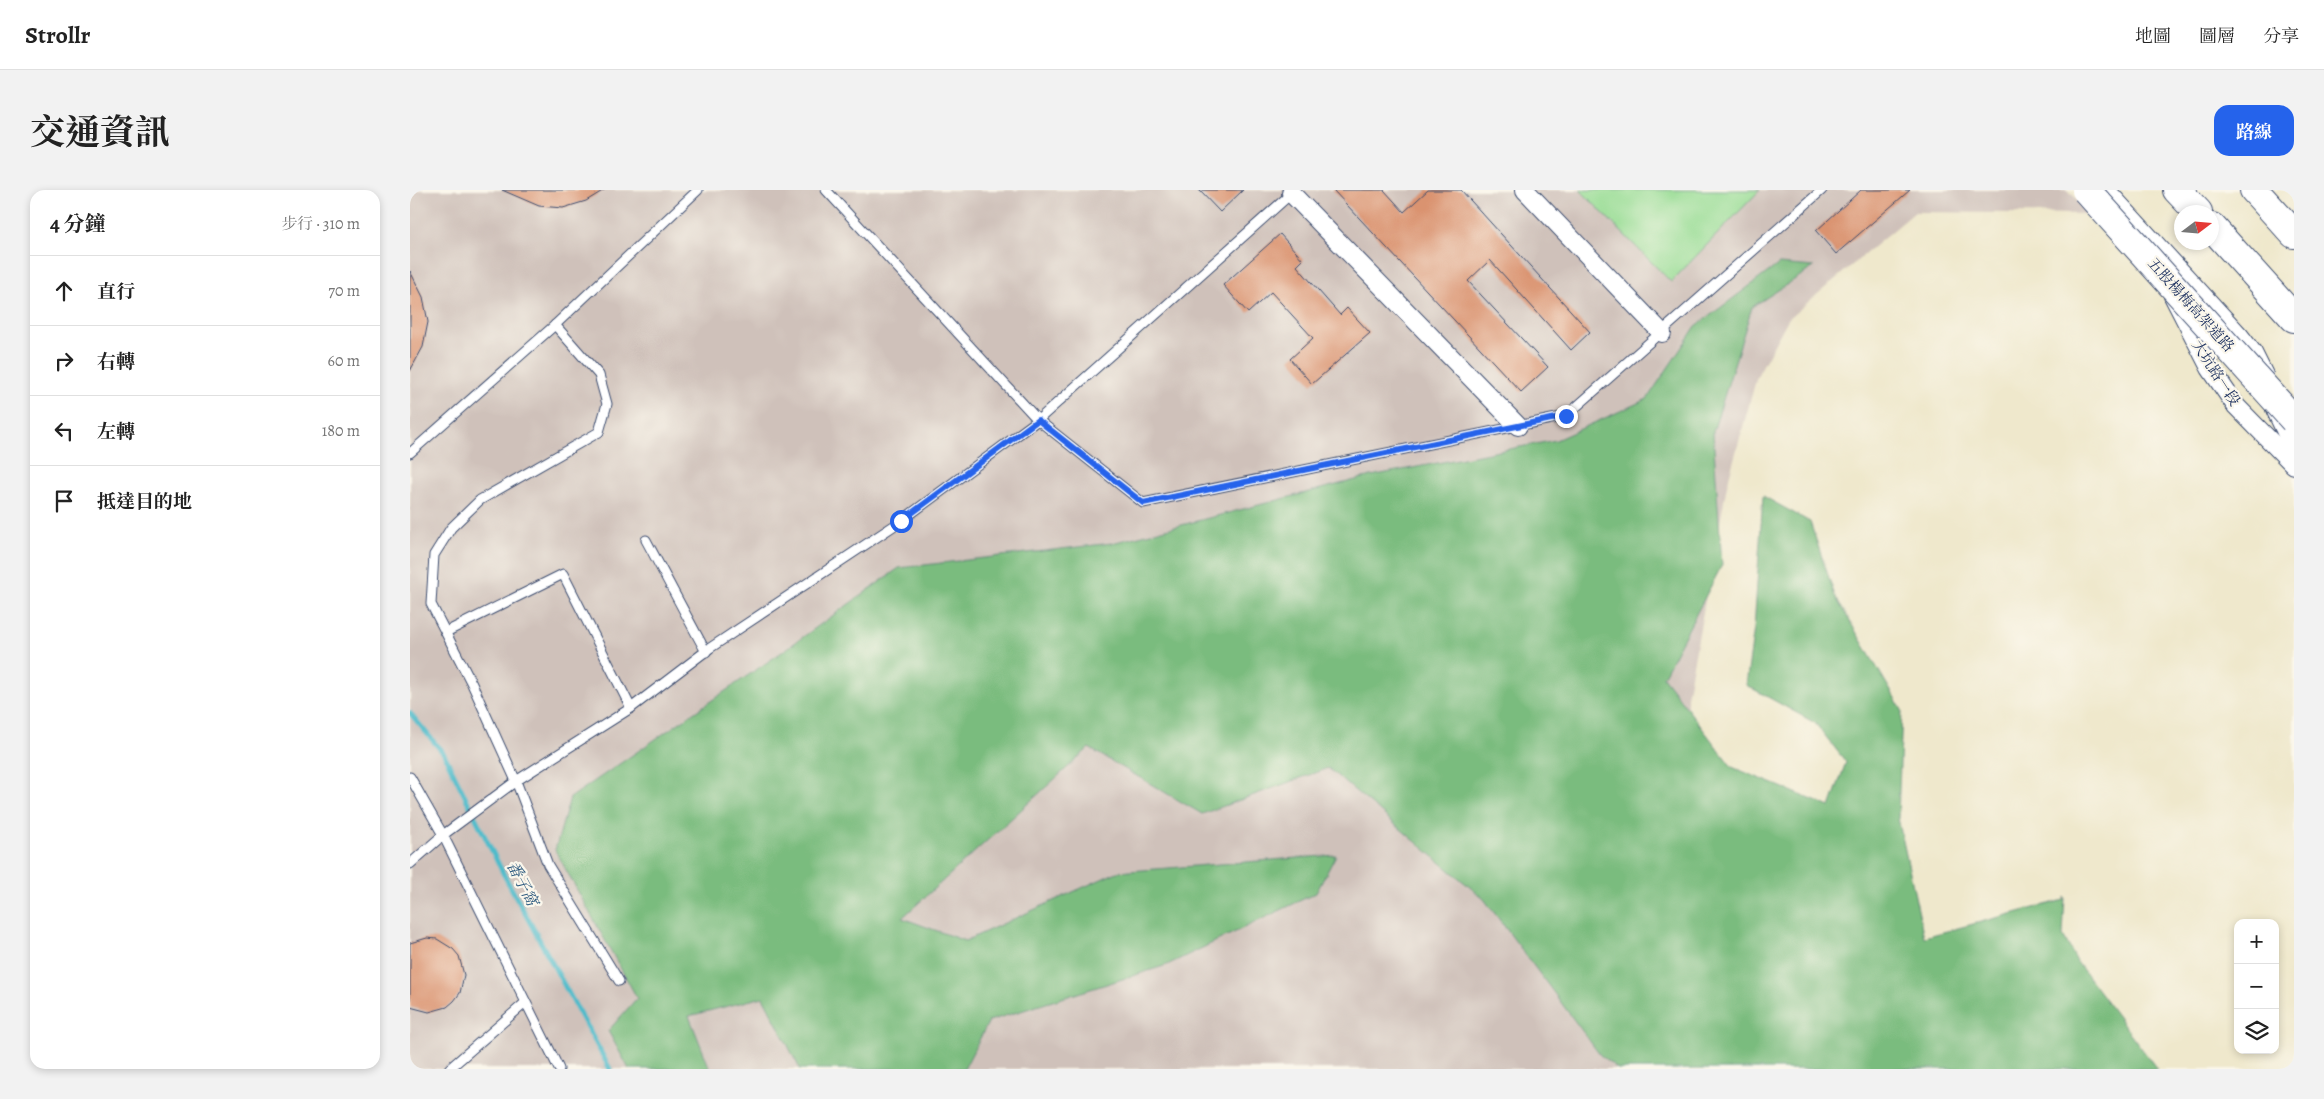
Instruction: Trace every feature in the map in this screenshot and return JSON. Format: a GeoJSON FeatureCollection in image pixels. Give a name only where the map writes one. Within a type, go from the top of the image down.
{"type":"FeatureCollection","features":[{"type":"Feature","properties":{"kind":"highway","name":"五股楊梅高架道路"},"geometry":{"type":"LineString","coordinates":[[2086,190],[2294,420]]}},
{"type":"Feature","properties":{"kind":"highway"},"geometry":{"type":"LineString","coordinates":[[2177,190],[2191,205]]}},
{"type":"Feature","properties":{"kind":"highway"},"geometry":{"type":"LineString","coordinates":[[2254,190],[2294,234]]}},
{"type":"Feature","properties":{"kind":"highway"},"geometry":{"type":"LineString","coordinates":[[2219,236],[2294,318]]}},
{"type":"Feature","properties":{"kind":"street"},"geometry":{"type":"LineString","coordinates":[[1525,190],[1662,333]]}},
{"type":"Feature","properties":{"kind":"street","name":"大坑路一段"},"geometry":{"type":"LineString","coordinates":[[2106,190],[2253,353],[2294,448]]}},
{"type":"Feature","properties":{"kind":"street"},"geometry":{"type":"LineString","coordinates":[[1293,192],[1518,426]]}},
{"type":"Feature","properties":{"kind":"street","name":"大坑路一段"},"geometry":{"type":"LineString","coordinates":[[2128,214],[2148,247],[2210,368],[2236,406],[2294,465]]}},
{"type":"Feature","properties":{"kind":"lane"},"geometry":{"type":"LineString","coordinates":[[410,453],[555,325],[698,190]]}},
{"type":"Feature","properties":{"kind":"lane"},"geometry":{"type":"LineString","coordinates":[[826,190],[1038,420],[1143,503],[1566,416],[1822,190]]}},
{"type":"Feature","properties":{"kind":"lane"},"geometry":{"type":"LineString","coordinates":[[410,864],[443,835],[516,781],[631,708],[706,652],[901,521],[1038,420],[1293,192]]}},
{"type":"Feature","properties":{"kind":"lane"},"geometry":{"type":"LineString","coordinates":[[555,325],[599,375],[607,404],[599,432],[480,500],[450,528],[434,555],[431,604],[472,684],[516,781],[548,865],[619,981]]}},
{"type":"Feature","properties":{"kind":"lane"},"geometry":{"type":"LineString","coordinates":[[646,540],[706,652]]}},
{"type":"Feature","properties":{"kind":"lane"},"geometry":{"type":"LineString","coordinates":[[446,632],[563,574],[631,708]]}},
{"type":"Feature","properties":{"kind":"lane"},"geometry":{"type":"LineString","coordinates":[[410,777],[443,835],[559,1069]]}},
{"type":"Feature","properties":{"kind":"lane"},"geometry":{"type":"LineString","coordinates":[[449,1069],[525,1003]]}},
{"type":"Feature","properties":{"kind":"shaded area"},"geometry":{"type":"Polygon","coordinates":[[[410,190],[2068,190],[2091,214],[1915,212],[1788,319],[1757,376],[1727,485],[1687,697],[1685,1043],[1697,1069],[410,1069],[410,190]]]}},
{"type":"Feature","properties":{"kind":"green space"},"geometry":{"type":"Polygon","coordinates":[[[1580,190],[1760,190],[1671,282],[1580,190]]]}},
{"type":"Feature","properties":{"kind":"green space"},"geometry":{"type":"Polygon","coordinates":[[[1779,264],[1814,267],[1752,307],[1713,432],[1722,565],[1663,677],[1732,767],[1830,807],[1846,762],[1815,723],[1746,685],[1754,628],[1763,496],[1810,522],[1835,596],[1902,710],[1898,818],[1924,937],[2064,900],[2065,897],[2063,935],[2077,962],[2157,1069],[1618,1069],[1600,1055],[1484,899],[1328,768],[1202,814],[1089,748],[902,918],[965,941],[1117,872],[1336,855],[1316,893],[1167,965],[989,1021],[964,1069],[800,1069],[763,997],[689,1016],[710,1069],[629,1069],[608,1031],[637,998],[555,850],[570,798],[782,652],[899,568],[1112,543],[1371,476],[1556,440],[1647,399],[1696,326],[1779,264]]]}},
{"type":"Feature","properties":{"kind":"building"},"geometry":{"type":"Polygon","coordinates":[[[502,190],[604,190],[586,201],[563,208],[539,206],[502,190]]]}},
{"type":"Feature","properties":{"kind":"building"},"geometry":{"type":"Polygon","coordinates":[[[1199,190],[1243,190],[1220,212],[1199,190]]]}},
{"type":"Feature","properties":{"kind":"building"},"geometry":{"type":"Polygon","coordinates":[[[1333,190],[1384,190],[1404,212],[1428,190],[1461,190],[1590,332],[1571,350],[1490,260],[1468,281],[1548,367],[1521,392],[1333,190]]]}},
{"type":"Feature","properties":{"kind":"building"},"geometry":{"type":"Polygon","coordinates":[[[1861,190],[1910,190],[1836,254],[1816,231],[1861,190]]]}},
{"type":"Feature","properties":{"kind":"building"},"geometry":{"type":"Polygon","coordinates":[[[1280,234],[1303,260],[1297,266],[1340,315],[1347,308],[1370,333],[1312,384],[1290,359],[1313,338],[1271,292],[1248,313],[1223,285],[1280,234]]]}},
{"type":"Feature","properties":{"kind":"building"},"geometry":{"type":"Polygon","coordinates":[[[410,271],[423,297],[428,322],[423,347],[410,371],[410,271]]]}},
{"type":"Feature","properties":{"kind":"building"},"geometry":{"type":"Polygon","coordinates":[[[427,938],[437,939],[453,949],[459,956],[464,975],[460,993],[454,1001],[447,1007],[429,1012],[410,1007],[410,943],[427,938]]]}},
{"type":"Feature","properties":{"kind":"waterway","name":"番子窩"},"geometry":{"type":"LineString","coordinates":[[410,713],[444,754],[503,873],[610,1069]]}},
{"type":"Feature","properties":{"kind":"route"},"geometry":{"type":"LineString","coordinates":[[901,521],[1038,420],[1143,503],[1566,416]]}}]}
